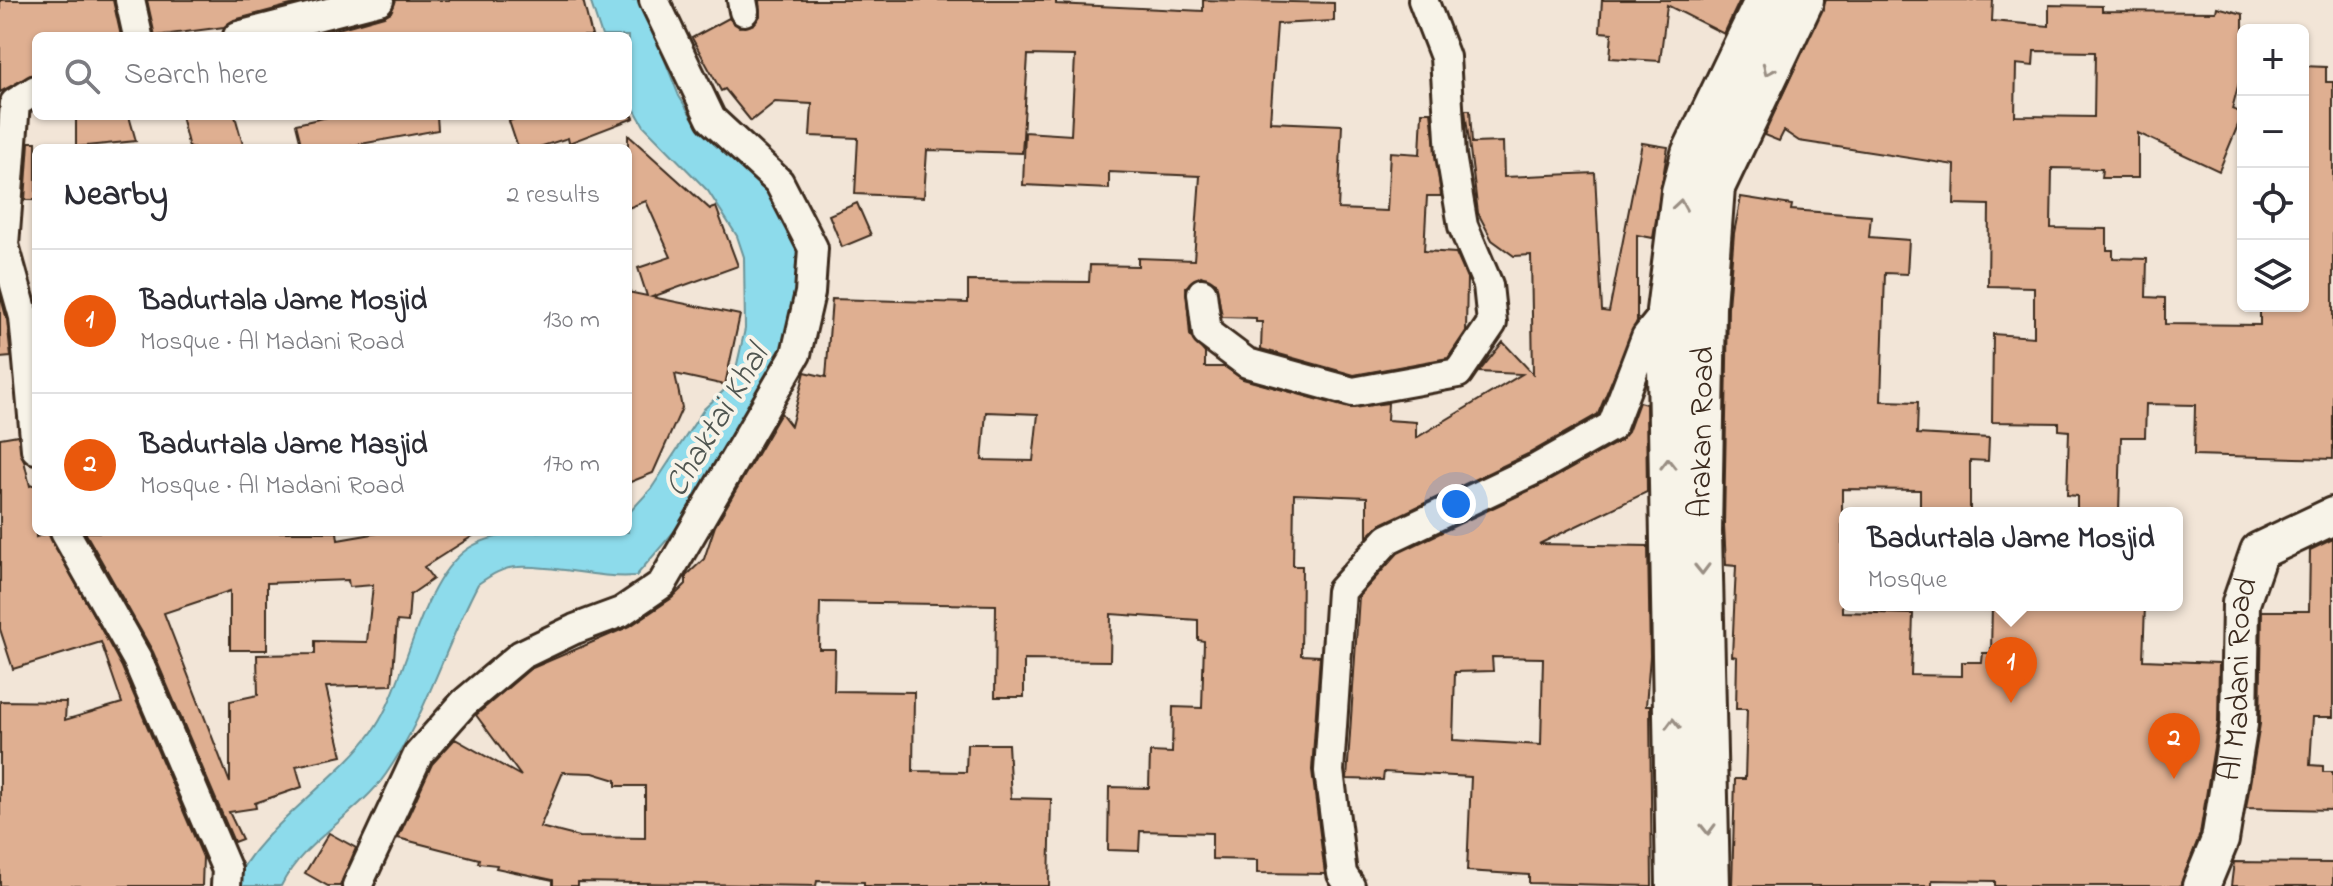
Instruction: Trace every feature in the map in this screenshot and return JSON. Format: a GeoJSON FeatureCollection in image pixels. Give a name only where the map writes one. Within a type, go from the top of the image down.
{"type":"FeatureCollection","features":[{"type":"Feature","properties":{"kind":"main road","name":"Arakan Road"},"geometry":{"type":"LineString","coordinates":[[1677,886],[1667,311],[1677,219],[1692,154],[1766,0]]}},
{"type":"Feature","properties":{"kind":"main road","name":"Arakan Road"},"geometry":{"type":"LineString","coordinates":[[1709,886],[1701,532],[1705,306],[1714,187],[1803,0]]}},
{"type":"Feature","properties":{"kind":"street"},"geometry":{"type":"LineString","coordinates":[[130,0],[137,32]]}},
{"type":"Feature","properties":{"kind":"street"},"geometry":{"type":"LineString","coordinates":[[254,32],[379,0]]}},
{"type":"Feature","properties":{"kind":"street"},"geometry":{"type":"LineString","coordinates":[[357,886],[418,755],[464,703],[521,655],[575,629],[621,612],[662,584],[796,354],[810,293],[813,248],[779,182],[711,119],[654,0]]}},
{"type":"Feature","properties":{"kind":"street"},"geometry":{"type":"LineString","coordinates":[[1202,293],[1207,333],[1247,363],[1353,392],[1458,373],[1492,323],[1488,285],[1463,226],[1451,155],[1445,57],[1423,0]]}},
{"type":"Feature","properties":{"kind":"street"},"geometry":{"type":"LineString","coordinates":[[32,92],[15,103],[4,245],[24,317],[32,405]]}},
{"type":"Feature","properties":{"kind":"street"},"geometry":{"type":"LineString","coordinates":[[1350,886],[1342,874],[1329,771],[1341,591],[1388,539],[1536,469],[1612,426],[1646,337],[1667,311]]}},
{"type":"Feature","properties":{"kind":"street","name":"Al Madani Road"},"geometry":{"type":"LineString","coordinates":[[2201,886],[2220,840],[2239,724],[2241,603],[2259,551],[2333,516]]}},
{"type":"Feature","properties":{"kind":"street"},"geometry":{"type":"LineString","coordinates":[[67,536],[137,659],[227,870],[226,886]]}},
{"type":"Feature","properties":{"kind":"water","name":"Chaktai Khal"},"geometry":{"type":"Polygon","coordinates":[[[590,0],[645,0],[679,96],[692,117],[765,182],[800,253],[801,269],[781,358],[678,527],[636,576],[512,567],[478,584],[413,729],[374,789],[303,855],[281,886],[233,886],[260,845],[340,768],[375,728],[396,686],[425,609],[450,566],[466,550],[482,541],[501,536],[632,536],[632,510],[651,489],[704,409],[733,382],[745,329],[744,257],[737,236],[708,191],[644,126],[632,105],[632,32],[601,32],[590,0]]]}},
{"type":"Feature","properties":{"kind":"building"},"geometry":{"type":"Polygon","coordinates":[[[0,0],[113,0],[120,32],[32,32],[32,75],[0,92],[0,0]]]}},
{"type":"Feature","properties":{"kind":"building"},"geometry":{"type":"Polygon","coordinates":[[[147,0],[302,0],[234,20],[224,27],[154,32],[147,0]]]}},
{"type":"Feature","properties":{"kind":"building"},"geometry":{"type":"Polygon","coordinates":[[[396,0],[583,0],[591,32],[327,32],[391,12],[396,0]]]}},
{"type":"Feature","properties":{"kind":"building"},"geometry":{"type":"Polygon","coordinates":[[[759,0],[1056,0],[1056,4],[1203,11],[1203,0],[1334,3],[1334,21],[1277,24],[1270,122],[1342,125],[1338,209],[1387,211],[1390,152],[1420,154],[1422,112],[1431,112],[1441,196],[1427,196],[1424,251],[1456,253],[1467,278],[1466,331],[1448,358],[1354,375],[1261,349],[1262,322],[1256,322],[1256,318],[1222,317],[1216,283],[1201,276],[1186,287],[1190,335],[1205,353],[1205,367],[1225,367],[1243,379],[1349,408],[1388,403],[1387,420],[1416,422],[1416,438],[1522,374],[1479,372],[1503,342],[1533,374],[1531,255],[1514,256],[1492,240],[1478,213],[1465,110],[1470,110],[1472,143],[1503,142],[1504,177],[1595,173],[1602,311],[1609,312],[1642,143],[1668,147],[1653,238],[1637,235],[1637,321],[1598,414],[1528,454],[1381,524],[1367,537],[1367,497],[1294,494],[1293,566],[1302,566],[1301,655],[1320,656],[1312,770],[1325,874],[1257,873],[1257,860],[1212,859],[1212,833],[1140,831],[1139,851],[1108,850],[1109,787],[1149,788],[1150,752],[1172,753],[1173,707],[1202,708],[1204,641],[1198,640],[1198,620],[1111,614],[1110,661],[1024,660],[1024,697],[995,697],[996,605],[820,602],[819,649],[835,649],[834,691],[914,692],[913,771],[966,772],[967,744],[1008,744],[1011,798],[1051,799],[1049,886],[864,886],[864,882],[817,881],[816,886],[578,882],[578,886],[553,886],[553,880],[496,868],[497,865],[478,863],[479,859],[398,838],[432,764],[455,739],[521,776],[476,715],[530,669],[630,626],[672,598],[686,584],[686,576],[704,559],[715,526],[781,413],[791,426],[805,372],[826,377],[832,299],[968,303],[968,281],[1089,282],[1090,265],[1138,266],[1138,258],[1194,260],[1200,176],[1109,172],[1109,189],[1023,185],[1025,132],[1071,135],[1075,56],[1028,55],[1022,153],[927,150],[924,197],[855,194],[858,138],[810,136],[812,104],[775,102],[751,121],[725,89],[721,91],[692,38],[729,18],[739,27],[754,24],[760,16],[759,0]],[[986,412],[982,460],[1033,461],[1038,414],[986,412]],[[563,772],[540,827],[579,837],[645,838],[645,786],[616,786],[616,780],[593,773],[563,772]]]}},
{"type":"Feature","properties":{"kind":"building"},"geometry":{"type":"Polygon","coordinates":[[[1602,0],[1740,0],[1724,34],[1667,5],[1660,61],[1610,58],[1612,33],[1600,32],[1602,0]]]}},
{"type":"Feature","properties":{"kind":"building"},"geometry":{"type":"Polygon","coordinates":[[[1826,0],[1993,0],[1992,21],[2049,26],[2049,5],[2102,6],[2102,11],[2216,12],[2217,7],[2243,14],[2243,24],[2237,24],[2237,90],[2232,109],[2237,111],[2237,128],[2219,171],[2138,133],[2138,178],[2101,178],[2102,169],[2052,168],[2051,228],[2107,229],[2107,250],[2113,250],[2113,258],[2147,259],[2146,297],[2165,298],[2165,324],[2260,325],[2260,312],[2309,312],[2309,66],[2326,67],[2326,82],[2333,82],[2333,459],[2194,455],[2195,405],[2146,404],[2145,437],[2121,437],[2119,507],[2077,507],[2077,496],[2067,495],[2069,431],[2059,430],[2059,423],[1992,422],[1993,334],[2034,337],[2034,287],[1988,286],[1989,205],[1954,204],[1955,165],[1799,141],[1784,131],[1779,141],[1764,135],[1826,0]],[[2034,51],[2033,66],[2016,64],[2015,116],[2094,117],[2095,52],[2034,51]]]}},
{"type":"Feature","properties":{"kind":"building"},"geometry":{"type":"Polygon","coordinates":[[[76,120],[130,120],[136,141],[106,144],[76,144],[76,120]]]}},
{"type":"Feature","properties":{"kind":"building"},"geometry":{"type":"Polygon","coordinates":[[[182,120],[236,120],[243,144],[188,144],[182,120]]]}},
{"type":"Feature","properties":{"kind":"building"},"geometry":{"type":"Polygon","coordinates":[[[314,120],[437,120],[438,130],[361,144],[301,144],[296,124],[314,120]]]}},
{"type":"Feature","properties":{"kind":"building"},"geometry":{"type":"Polygon","coordinates":[[[629,120],[569,143],[568,138],[549,144],[517,144],[509,121],[629,120]]]}},
{"type":"Feature","properties":{"kind":"building"},"geometry":{"type":"Polygon","coordinates":[[[628,135],[710,209],[716,207],[738,266],[652,297],[740,315],[725,385],[675,374],[682,408],[653,473],[632,481],[632,293],[647,296],[638,268],[671,257],[646,201],[632,206],[632,144],[628,144],[628,135]]]}},
{"type":"Feature","properties":{"kind":"building"},"geometry":{"type":"Polygon","coordinates":[[[29,142],[36,142],[32,144],[32,200],[25,200],[29,142]]]}},
{"type":"Feature","properties":{"kind":"building"},"geometry":{"type":"Polygon","coordinates":[[[1741,197],[1792,205],[1791,210],[1871,216],[1869,237],[1909,240],[1907,274],[1885,273],[1881,401],[1918,402],[1917,434],[1989,438],[1988,461],[1970,460],[1970,507],[1920,507],[1920,490],[1842,489],[1842,507],[1839,507],[1839,611],[1913,614],[1911,675],[1962,676],[1962,662],[1982,662],[1983,653],[1991,653],[1992,611],[2145,611],[2143,660],[2219,663],[2218,722],[2200,834],[2180,886],[1995,886],[1995,881],[1932,880],[1932,886],[1732,886],[1735,779],[1745,779],[1747,709],[1736,709],[1737,657],[1732,656],[1736,566],[1726,565],[1724,525],[1728,307],[1734,233],[1741,197]]]}},
{"type":"Feature","properties":{"kind":"building"},"geometry":{"type":"Polygon","coordinates":[[[857,203],[871,235],[842,247],[829,215],[857,203]]]}},
{"type":"Feature","properties":{"kind":"building"},"geometry":{"type":"Polygon","coordinates":[[[0,294],[7,320],[11,357],[0,358],[0,294]]]}},
{"type":"Feature","properties":{"kind":"building"},"geometry":{"type":"Polygon","coordinates":[[[1639,402],[1646,404],[1647,492],[1539,544],[1648,546],[1650,656],[1646,706],[1650,706],[1652,886],[1529,883],[1529,875],[1467,871],[1471,777],[1384,772],[1383,780],[1347,779],[1359,596],[1398,553],[1543,484],[1620,441],[1628,432],[1639,402]],[[1492,657],[1493,671],[1455,672],[1453,740],[1541,745],[1543,658],[1492,657]]]}},
{"type":"Feature","properties":{"kind":"building"},"geometry":{"type":"Polygon","coordinates":[[[18,435],[32,485],[32,536],[50,536],[122,667],[203,857],[202,886],[0,886],[0,701],[66,702],[65,720],[122,703],[101,642],[13,669],[0,629],[0,438],[18,435]]]}},
{"type":"Feature","properties":{"kind":"building"},"geometry":{"type":"Polygon","coordinates":[[[87,536],[338,536],[338,540],[361,536],[473,536],[424,567],[433,579],[410,595],[408,622],[397,621],[392,685],[326,687],[342,756],[296,766],[302,787],[255,803],[256,808],[229,812],[242,839],[234,842],[153,652],[87,536]],[[348,580],[267,583],[267,650],[230,650],[230,591],[164,613],[230,783],[230,701],[258,695],[257,655],[315,654],[315,641],[367,642],[373,585],[349,587],[348,580]]]}},
{"type":"Feature","properties":{"kind":"building"},"geometry":{"type":"Polygon","coordinates":[[[2333,539],[2333,717],[2313,717],[2310,765],[2323,766],[2323,772],[2333,772],[2333,810],[2246,808],[2260,724],[2262,611],[2309,611],[2310,550],[2333,539]]]}},
{"type":"Feature","properties":{"kind":"building"},"geometry":{"type":"Polygon","coordinates":[[[329,833],[356,848],[340,886],[328,886],[305,873],[329,833]]]}},
{"type":"Feature","properties":{"kind":"building"},"geometry":{"type":"Polygon","coordinates":[[[2234,862],[2333,863],[2333,886],[2231,886],[2234,862]]]}},
{"type":"Feature","properties":{"kind":"place","name":"Badurtala Jame Mosjid"},"geometry":{"type":"Point","coordinates":[2011,703]}},
{"type":"Feature","properties":{"kind":"place","name":"Badurtala Jame Masjid"},"geometry":{"type":"Point","coordinates":[2174,779]}}]}
